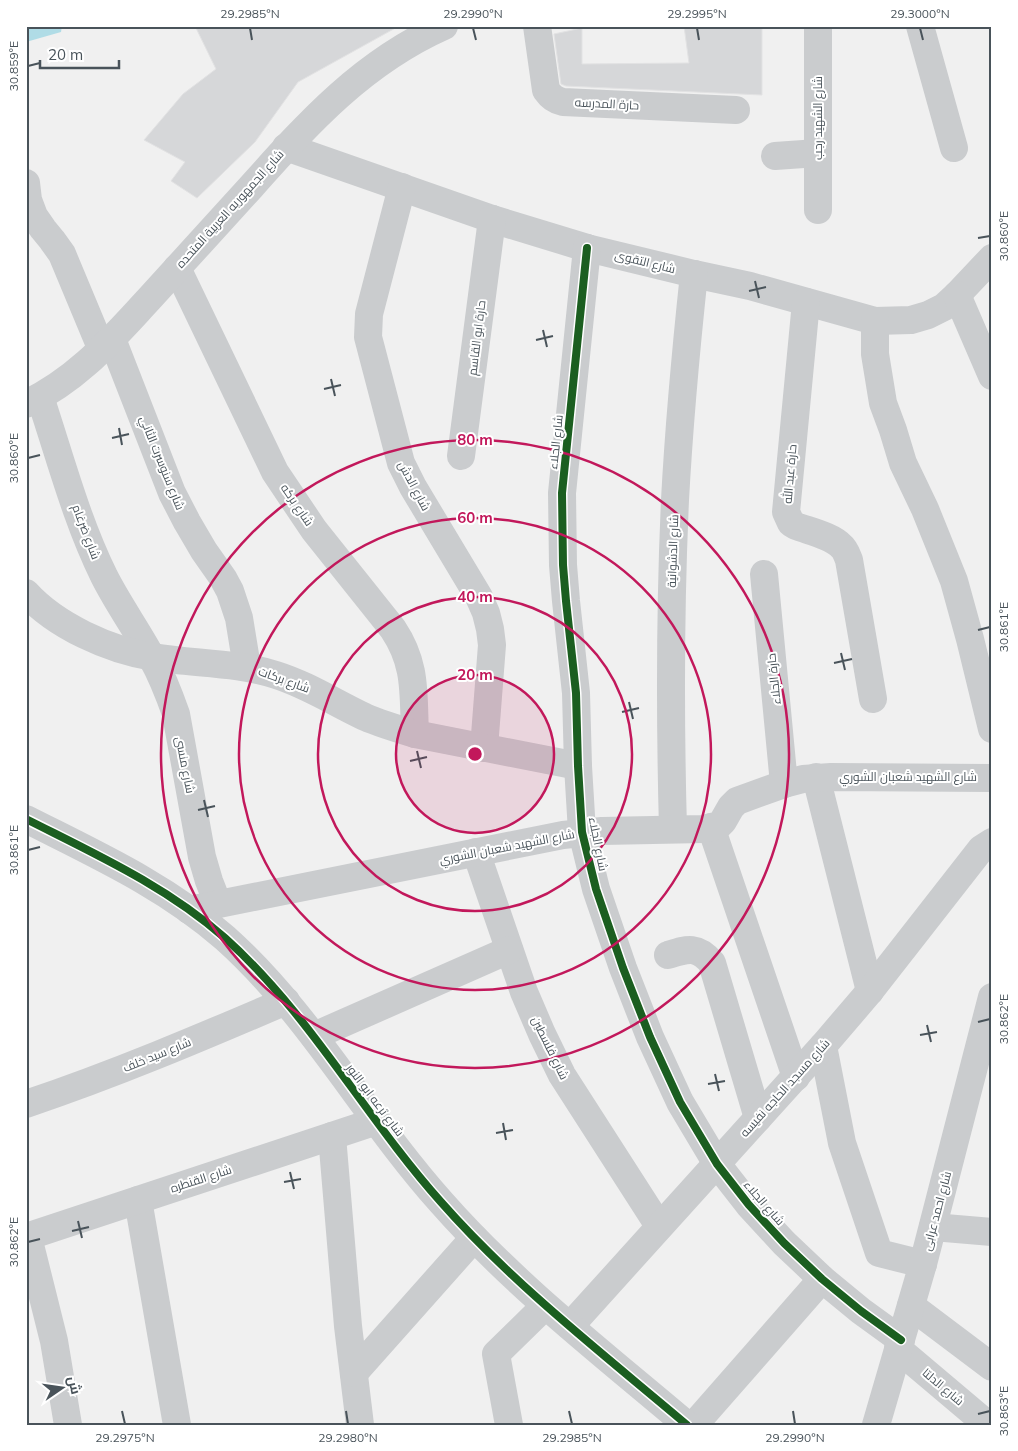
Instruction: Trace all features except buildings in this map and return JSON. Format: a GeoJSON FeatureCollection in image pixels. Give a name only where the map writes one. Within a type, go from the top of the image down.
{"type":"FeatureCollection","features":[{"type":"Feature","properties":{"kind":"street","name":"شارع الجمهوريه العربية المتحده"},"geometry":{"type":"LineString","coordinates":[[33,401],[83,368],[107,344],[286,146],[348,86],[405,46],[444,26]]}},
{"type":"Feature","properties":{"kind":"street","name":"حارة المدرسه"},"geometry":{"type":"LineString","coordinates":[[537,26],[546,90],[556,100],[563,102],[736,110]]}},
{"type":"Feature","properties":{"kind":"street","name":"شارع الشهيد رجب"},"geometry":{"type":"LineString","coordinates":[[818,26],[818,210]]}},
{"type":"Feature","properties":{"kind":"street"},"geometry":{"type":"LineString","coordinates":[[920,26],[954,148]]}},
{"type":"Feature","properties":{"kind":"street","name":"شارع التقوى"},"geometry":{"type":"LineString","coordinates":[[286,146],[492,219],[588,248],[750,286],[875,321],[911,320],[928,315],[944,307],[992,258]]}},
{"type":"Feature","properties":{"kind":"street"},"geometry":{"type":"LineString","coordinates":[[775,156],[818,153]]}},
{"type":"Feature","properties":{"kind":"street","name":"شارع سنوسرت الثاني"},"geometry":{"type":"LineString","coordinates":[[26,183],[28,200],[34,216],[62,254],[107,344],[172,493],[204,551],[230,591],[239,618],[247,667]]}},
{"type":"Feature","properties":{"kind":"street","name":"شارع الدش"},"geometry":{"type":"LineString","coordinates":[[402,187],[370,314],[368,337],[401,463],[413,487],[479,597],[486,613],[492,645],[492,662],[484,748]]}},
{"type":"Feature","properties":{"kind":"street","name":"حارة ابو القاسم"},"geometry":{"type":"LineString","coordinates":[[461,456],[492,219]]}},
{"type":"Feature","properties":{"kind":"street","name":"شارع الجلاء"},"geometry":{"type":"LineString","coordinates":[[588,248],[562,493],[563,565],[576,693],[582,832],[596,889],[623,968],[650,1038],[680,1102],[717,1164],[749,1205],[784,1243],[822,1279],[900,1345]]}},
{"type":"Feature","properties":{"kind":"street","name":"شارع بركه"},"geometry":{"type":"LineString","coordinates":[[177,268],[275,472],[314,530],[393,629],[402,643],[412,675],[415,734]]}},
{"type":"Feature","properties":{"kind":"street","name":"شارع الدشوانية"},"geometry":{"type":"LineString","coordinates":[[673,829],[670,710],[671,609],[682,388],[694,274]]}},
{"type":"Feature","properties":{"kind":"street"},"geometry":{"type":"LineString","coordinates":[[957,295],[992,376]]}},
{"type":"Feature","properties":{"kind":"street","name":"حارة عبد الله"},"geometry":{"type":"LineString","coordinates":[[806,302],[786,512],[791,522],[796,526],[834,541],[841,546],[850,560],[873,699]]}},
{"type":"Feature","properties":{"kind":"street"},"geometry":{"type":"LineString","coordinates":[[875,321],[875,354],[883,403],[903,463],[931,523],[954,581],[992,729]]}},
{"type":"Feature","properties":{"kind":"street","name":"شارع ضرغام"},"geometry":{"type":"LineString","coordinates":[[33,401],[93,553],[105,578],[152,657]]}},
{"type":"Feature","properties":{"kind":"street","name":"حارة الجلاء"},"geometry":{"type":"LineString","coordinates":[[764,574],[784,784]]}},
{"type":"Feature","properties":{"kind":"street","name":"شارع بركات"},"geometry":{"type":"LineString","coordinates":[[26,593],[55,618],[84,635],[116,648],[152,657],[247,667],[301,684],[364,717],[389,727],[415,734],[578,766]]}},
{"type":"Feature","properties":{"kind":"street","name":"شارع منسى"},"geometry":{"type":"LineString","coordinates":[[152,657],[176,714],[202,857],[218,904]]}},
{"type":"Feature","properties":{"kind":"street"},"geometry":{"type":"LineString","coordinates":[[816,777],[870,991]]}},
{"type":"Feature","properties":{"kind":"street","name":"شارع الشهيد شعبان الشوري"},"geometry":{"type":"LineString","coordinates":[[190,910],[582,832],[712,827],[719,825],[723,821],[730,807],[737,801],[784,784],[816,777],[992,778]]}},
{"type":"Feature","properties":{"kind":"street","name":"شارع ترعه ابو النور"},"geometry":{"type":"LineString","coordinates":[[26,818],[133,873],[190,910],[230,943],[286,1001],[407,1162],[474,1238],[545,1306],[687,1425]]}},
{"type":"Feature","properties":{"kind":"street"},"geometry":{"type":"LineString","coordinates":[[712,827],[796,1077]]}},
{"type":"Feature","properties":{"kind":"street","name":"شارع مسجد الحاجه نفيسه"},"geometry":{"type":"LineString","coordinates":[[570,1326],[796,1077],[870,991],[981,848],[992,842]]}},
{"type":"Feature","properties":{"kind":"street","name":"شارع فلسطين"},"geometry":{"type":"LineString","coordinates":[[476,852],[524,992],[562,1075],[660,1226]]}},
{"type":"Feature","properties":{"kind":"street"},"geometry":{"type":"LineString","coordinates":[[314,1036],[509,950]]}},
{"type":"Feature","properties":{"kind":"street"},"geometry":{"type":"LineString","coordinates":[[668,955],[685,950],[693,950],[700,952],[712,962],[758,1118]]}},
{"type":"Feature","properties":{"kind":"street","name":"شارع احمد عرابى"},"geometry":{"type":"LineString","coordinates":[[876,1425],[923,1264],[992,997]]}},
{"type":"Feature","properties":{"kind":"street","name":"شارع سيد خلف"},"geometry":{"type":"LineString","coordinates":[[26,1104],[133,1066],[286,1001]]}},
{"type":"Feature","properties":{"kind":"street"},"geometry":{"type":"LineString","coordinates":[[823,1046],[842,1143],[879,1253],[923,1264]]}},
{"type":"Feature","properties":{"kind":"street","name":"شارع القنطره"},"geometry":{"type":"LineString","coordinates":[[27,1237],[377,1121]]}},
{"type":"Feature","properties":{"kind":"street"},"geometry":{"type":"LineString","coordinates":[[332,1136],[347,1316],[360,1425]]}},
{"type":"Feature","properties":{"kind":"street"},"geometry":{"type":"LineString","coordinates":[[138,1200],[177,1425]]}},
{"type":"Feature","properties":{"kind":"street"},"geometry":{"type":"LineString","coordinates":[[933,1227],[992,1232]]}},
{"type":"Feature","properties":{"kind":"street"},"geometry":{"type":"LineString","coordinates":[[27,1237],[54,1340],[68,1425]]}},
{"type":"Feature","properties":{"kind":"street"},"geometry":{"type":"LineString","coordinates":[[354,1373],[474,1238]]}},
{"type":"Feature","properties":{"kind":"street"},"geometry":{"type":"LineString","coordinates":[[694,1425],[822,1279]]}},
{"type":"Feature","properties":{"kind":"street"},"geometry":{"type":"LineString","coordinates":[[509,1425],[496,1354],[545,1306]]}},
{"type":"Feature","properties":{"kind":"street"},"geometry":{"type":"LineString","coordinates":[[911,1306],[992,1368]]}},
{"type":"Feature","properties":{"kind":"street","name":"شارع الدلتا"},"geometry":{"type":"LineString","coordinates":[[900,1345],[988,1425]]}},
{"type":"Feature","properties":{"kind":"water"},"geometry":{"type":"Polygon","coordinates":[[[26,26],[62,26],[61,32],[26,42],[26,26]]]}},
{"type":"Feature","properties":{"kind":"cycle path"},"geometry":{"type":"LineString","coordinates":[[587,248],[562,493],[563,565],[576,693],[582,832],[596,889],[623,968],[650,1037],[680,1102],[717,1164],[749,1205],[784,1243],[822,1279],[901,1340]]}},
{"type":"Feature","properties":{"kind":"cycle path"},"geometry":{"type":"LineString","coordinates":[[26,819],[129,872],[179,902],[225,938],[284,999],[413,1169],[469,1232],[498,1262],[560,1318],[687,1425]]}}]}
